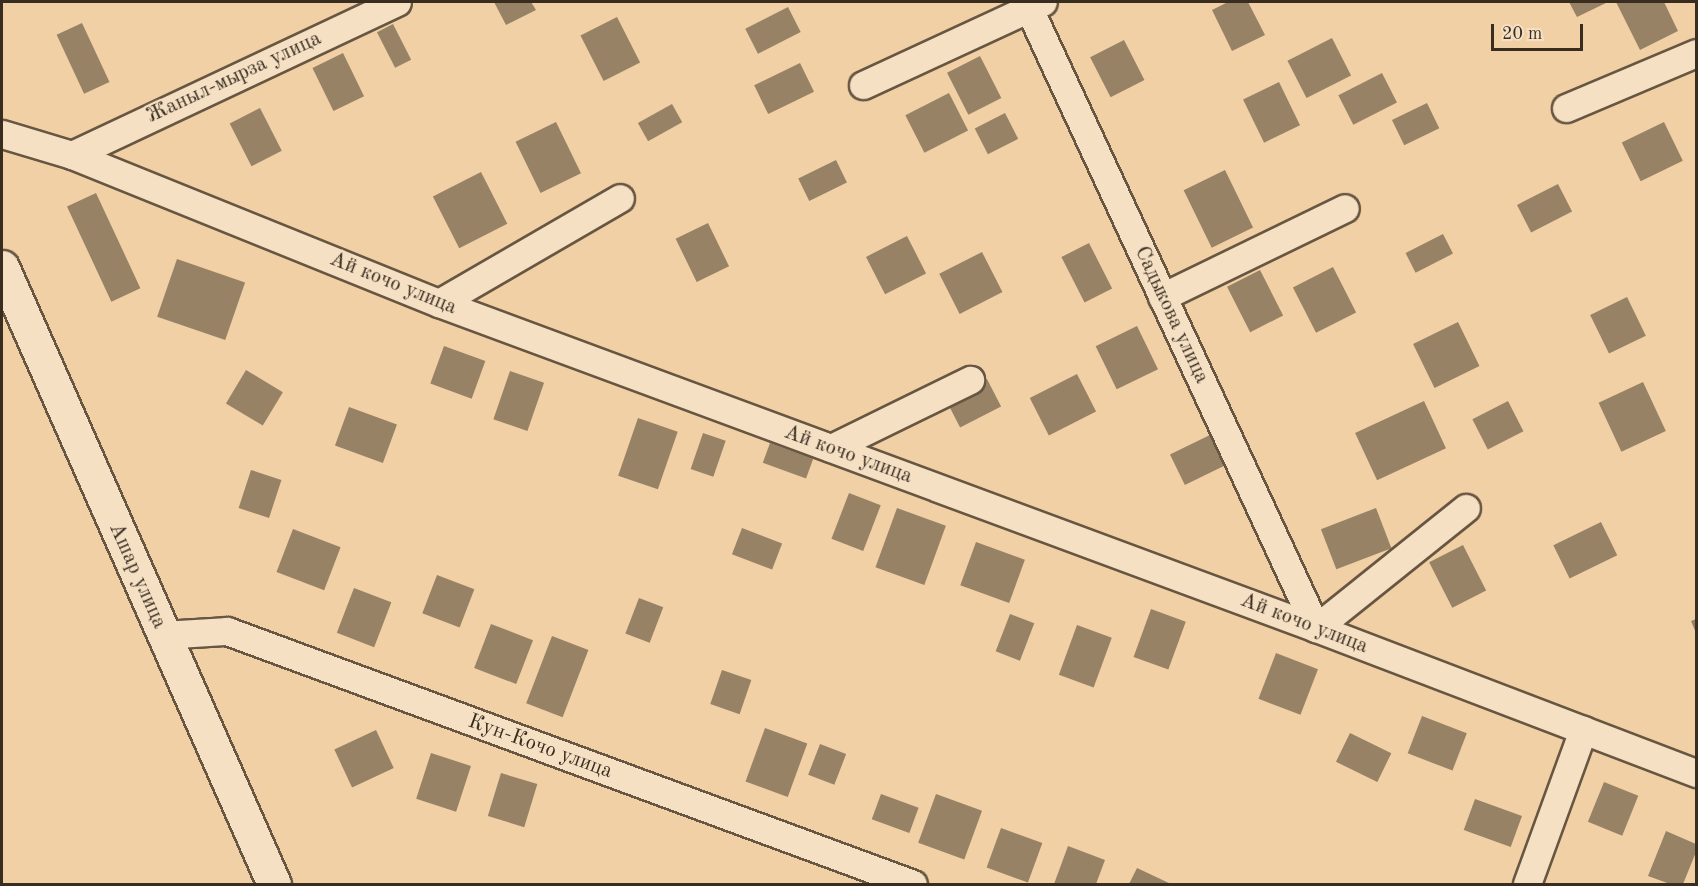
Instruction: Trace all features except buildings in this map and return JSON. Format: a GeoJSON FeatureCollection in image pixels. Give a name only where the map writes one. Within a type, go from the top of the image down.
{"type":"FeatureCollection","features":[{"type":"Feature","properties":{"kind":"street","name":"Жаныл-мырза улица"},"geometry":{"type":"LineString","coordinates":[[72,155],[397,2]]}},
{"type":"Feature","properties":{"kind":"street"},"geometry":{"type":"LineString","coordinates":[[863,85],[1033,3]]}},
{"type":"Feature","properties":{"kind":"street","name":"Садыкова улица"},"geometry":{"type":"LineString","coordinates":[[1033,3],[1162,297],[1316,628]]}},
{"type":"Feature","properties":{"kind":"street"},"geometry":{"type":"LineString","coordinates":[[1566,108],[1696,53]]}},
{"type":"Feature","properties":{"kind":"street","name":"Ай кочо улица"},"geometry":{"type":"LineString","coordinates":[[2,134],[72,155],[439,303],[1316,628],[1696,773]]}},
{"type":"Feature","properties":{"kind":"street"},"geometry":{"type":"LineString","coordinates":[[439,303],[620,198]]}},
{"type":"Feature","properties":{"kind":"street"},"geometry":{"type":"LineString","coordinates":[[1162,297],[1345,208]]}},
{"type":"Feature","properties":{"kind":"street","name":"Ашар улица"},"geometry":{"type":"LineString","coordinates":[[2,267],[274,885]]}},
{"type":"Feature","properties":{"kind":"street"},"geometry":{"type":"LineString","coordinates":[[831,448],[970,380]]}},
{"type":"Feature","properties":{"kind":"street"},"geometry":{"type":"LineString","coordinates":[[1316,628],[1466,508]]}},
{"type":"Feature","properties":{"kind":"street","name":"Кун-Кочо улица"},"geometry":{"type":"LineString","coordinates":[[164,635],[227,631],[913,885]]}},
{"type":"Feature","properties":{"kind":"street"},"geometry":{"type":"LineString","coordinates":[[1527,885],[1583,730]]}}]}
